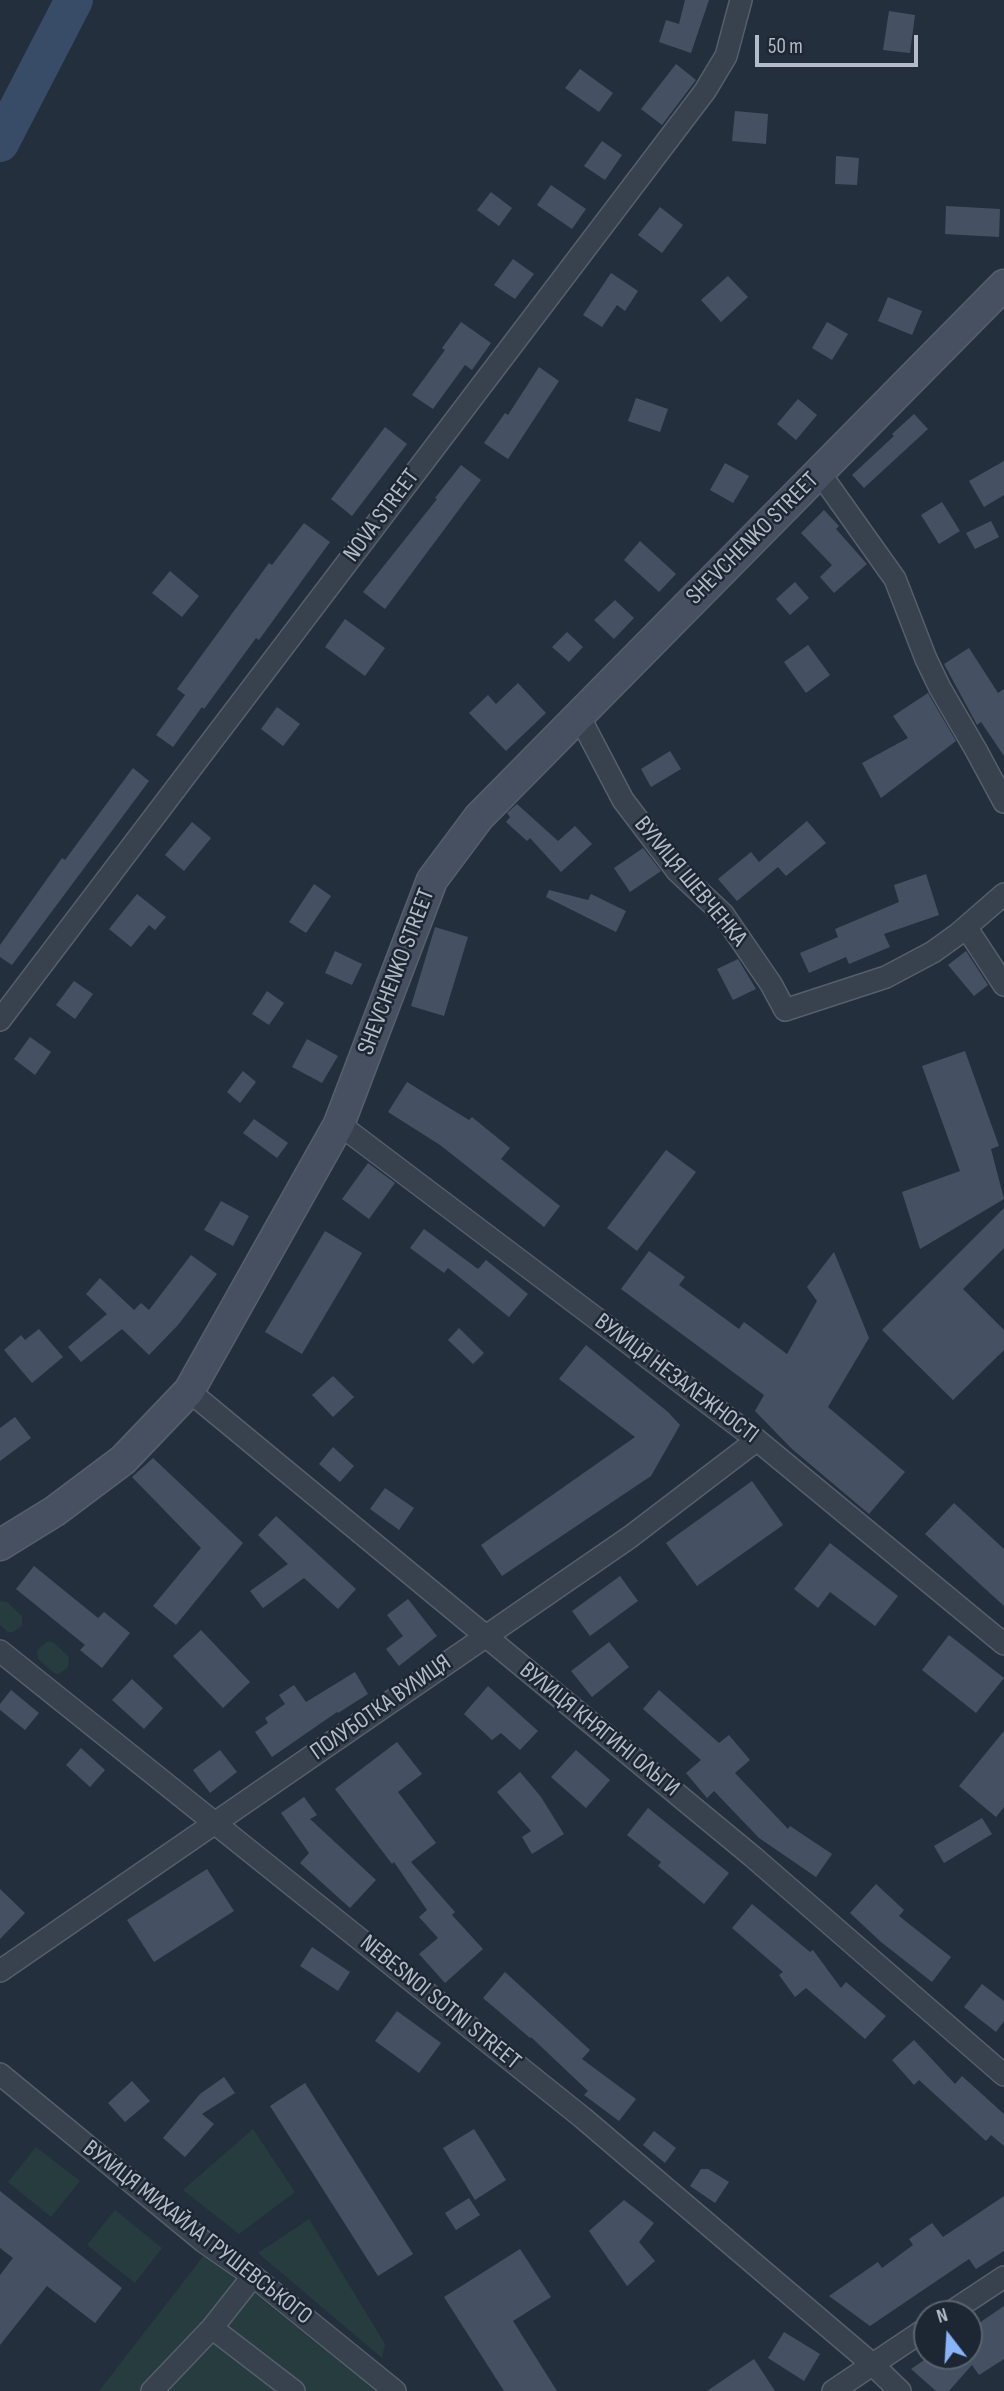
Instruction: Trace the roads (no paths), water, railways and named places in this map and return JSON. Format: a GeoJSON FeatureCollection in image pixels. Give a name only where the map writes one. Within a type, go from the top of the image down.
{"type":"FeatureCollection","features":[{"type":"Feature","properties":{"kind":"main road","name":"SHEVCHENKO STREET"},"geometry":{"type":"LineString","coordinates":[[0,1545],[55,1511],[122,1460],[189,1391],[339,1124],[432,880],[479,817],[1004,285]]}},
{"type":"Feature","properties":{"kind":"street","name":"NOVA STREET"},"geometry":{"type":"LineString","coordinates":[[0,1020],[705,91],[726,57],[741,0]]}},
{"type":"Feature","properties":{"kind":"street"},"geometry":{"type":"LineString","coordinates":[[819,472],[895,579],[940,688],[1004,802]]}},
{"type":"Feature","properties":{"kind":"street","name":"ВУЛИЦЯ ШЕВЧЕНКА"},"geometry":{"type":"LineString","coordinates":[[579,716],[623,800],[677,871],[723,914],[771,984],[785,1010],[886,977],[933,952],[1004,894]]}},
{"type":"Feature","properties":{"kind":"street"},"geometry":{"type":"LineString","coordinates":[[966,927],[1004,985]]}},
{"type":"Feature","properties":{"kind":"street","name":"ВУЛИЦЯ НЕЗАЛЕЖНОСТІ"},"geometry":{"type":"LineString","coordinates":[[339,1124],[757,1440],[1004,1644]]}},
{"type":"Feature","properties":{"kind":"street","name":"ВУЛИЦЯ КНЯГИНІ ОЛЬГИ"},"geometry":{"type":"LineString","coordinates":[[189,1391],[752,1856],[1004,2076]]}},
{"type":"Feature","properties":{"kind":"street","name":"ПОЛУБОТКА ВУЛИЦЯ"},"geometry":{"type":"LineString","coordinates":[[0,1971],[630,1536],[757,1440]]}},
{"type":"Feature","properties":{"kind":"street","name":"NEBESNOI SOTNI STREET"},"geometry":{"type":"LineString","coordinates":[[0,1651],[583,2118],[878,2369],[900,2391]]}},
{"type":"Feature","properties":{"kind":"street","name":"ВУЛИЦЯ МИХАЙЛА ГРУШЕВСЬКОГО"},"geometry":{"type":"LineString","coordinates":[[0,2074],[204,2242],[253,2276],[395,2391]]}},
{"type":"Feature","properties":{"kind":"street"},"geometry":{"type":"LineString","coordinates":[[152,2391],[212,2328],[253,2276]]}},
{"type":"Feature","properties":{"kind":"street"},"geometry":{"type":"LineString","coordinates":[[969,2300],[1004,2277]]}},
{"type":"Feature","properties":{"kind":"street"},"geometry":{"type":"LineString","coordinates":[[983,2306],[1004,2292]]}},
{"type":"Feature","properties":{"kind":"street"},"geometry":{"type":"LineString","coordinates":[[212,2328],[294,2391]]}},
{"type":"Feature","properties":{"kind":"street"},"geometry":{"type":"LineString","coordinates":[[858,2391],[878,2369],[913,2340]]}},
{"type":"Feature","properties":{"kind":"street"},"geometry":{"type":"LineString","coordinates":[[833,2391],[913,2351]]}},
{"type":"Feature","properties":{"kind":"waterway"},"geometry":{"type":"LineString","coordinates":[[0,143],[74,0]]}}]}
